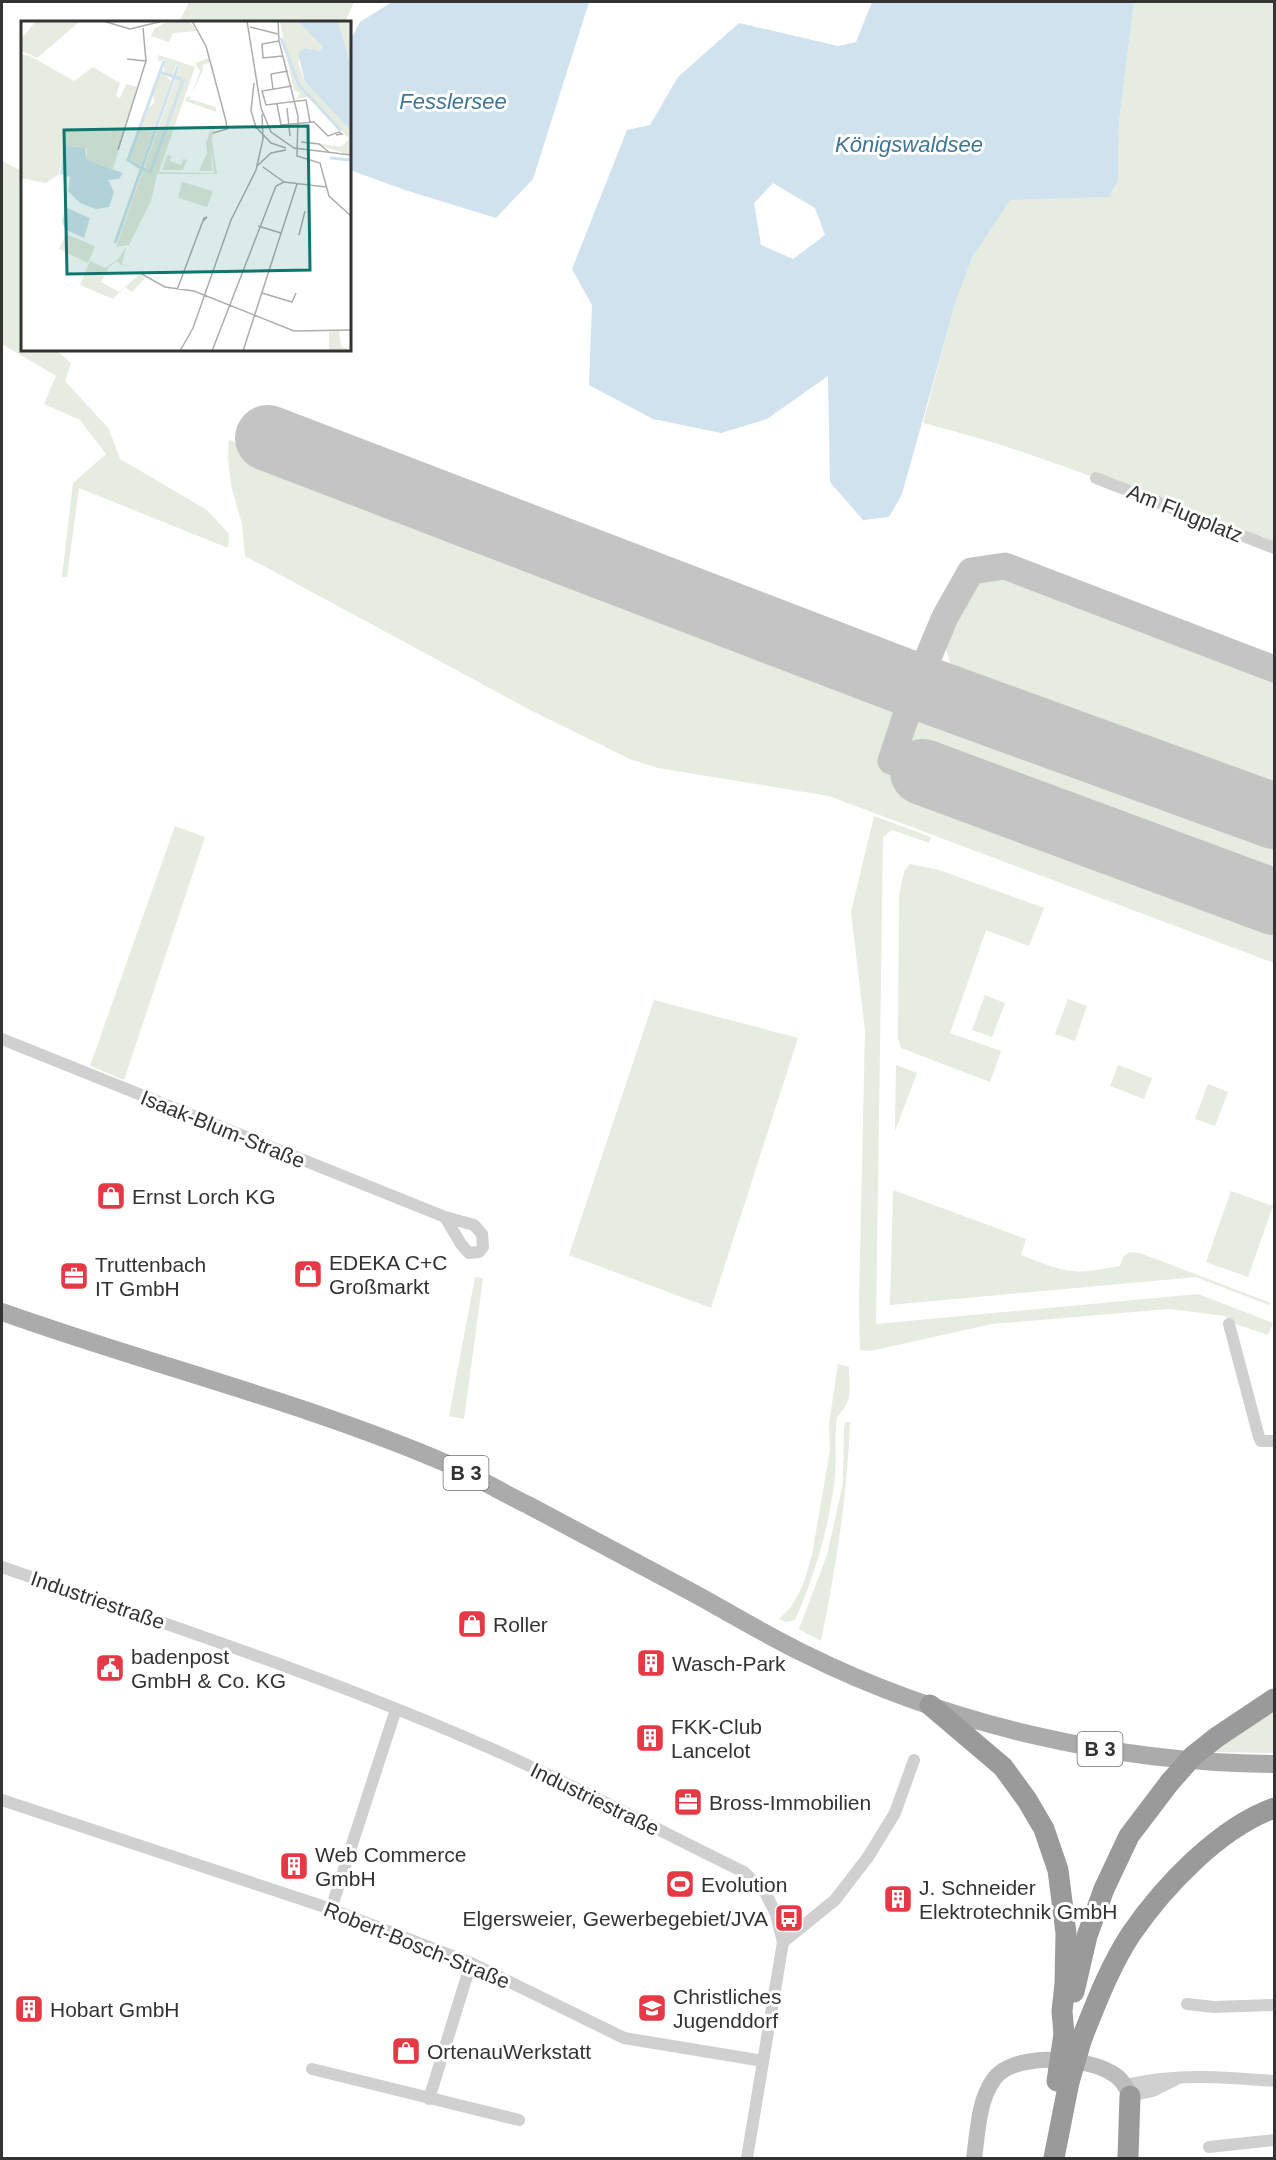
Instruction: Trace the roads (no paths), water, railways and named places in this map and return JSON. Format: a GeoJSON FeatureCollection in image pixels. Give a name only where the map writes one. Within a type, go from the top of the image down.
{"type":"FeatureCollection","features":[{"type":"Feature","properties":{"kind":"highway"},"geometry":{"type":"LineString","coordinates":[[1053,2158],[1046,2142],[1056,2127],[1073,2036],[1087,1936],[1104,1889],[1129,1836],[1193,1756],[1217,1737],[1275,1699]]}},
{"type":"Feature","properties":{"kind":"highway"},"geometry":{"type":"LineString","coordinates":[[930,1705],[1003,1767],[1027,1800],[1044,1829],[1058,1870],[1066,1933],[1062,2011],[1073,2036]]}},
{"type":"Feature","properties":{"kind":"highway"},"geometry":{"type":"LineString","coordinates":[[1073,2036],[1102,1989],[1130,1935],[1155,1902],[1185,1870],[1228,1833],[1275,1808]]}},
{"type":"Feature","properties":{"kind":"highway"},"geometry":{"type":"LineString","coordinates":[[1128,2090],[1128,2158]]}},
{"type":"Feature","properties":{"kind":"main road","name":"B 3"},"geometry":{"type":"LineString","coordinates":[[2,1312],[348,1425],[451,1466],[610,1548],[813,1658],[892,1692],[1010,1729],[1076,1745],[1221,1764],[1275,1764]]}},
{"type":"Feature","properties":{"kind":"street","name":"Am Flugplatz"},"geometry":{"type":"LineString","coordinates":[[1096,478],[1275,549]]}},
{"type":"Feature","properties":{"kind":"street","name":"Isaak-Blum-Straße"},"geometry":{"type":"LineString","coordinates":[[2,1040],[445,1217]]}},
{"type":"Feature","properties":{"kind":"street"},"geometry":{"type":"LineString","coordinates":[[1228,1324],[1259,1437],[1262,1441],[1275,1441]]}},
{"type":"Feature","properties":{"kind":"street","name":"Industriestraße"},"geometry":{"type":"LineString","coordinates":[[2,1567],[244,1652],[396,1709],[499,1752],[744,1872],[765,1892],[776,1914],[783,1942]]}},
{"type":"Feature","properties":{"kind":"street"},"geometry":{"type":"LineString","coordinates":[[331,1909],[396,1709]]}},
{"type":"Feature","properties":{"kind":"street"},"geometry":{"type":"LineString","coordinates":[[747,2158],[783,1942],[835,1900],[868,1857],[895,1813],[914,1760]]}},
{"type":"Feature","properties":{"kind":"street","name":"Robert-Bosch-Straße"},"geometry":{"type":"LineString","coordinates":[[2,1800],[331,1909],[471,1963],[624,2038],[763,2061]]}},
{"type":"Feature","properties":{"kind":"street"},"geometry":{"type":"LineString","coordinates":[[429,2099],[471,1963]]}},
{"type":"Feature","properties":{"kind":"street"},"geometry":{"type":"LineString","coordinates":[[1187,2004],[1214,2007],[1275,2005]]}},
{"type":"Feature","properties":{"kind":"street"},"geometry":{"type":"LineString","coordinates":[[974,2158],[983,2100],[994,2078],[1009,2065],[1035,2059],[1086,2063],[1110,2071],[1128,2090],[1153,2091],[1181,2077],[1219,2076],[1275,2081]]}},
{"type":"Feature","properties":{"kind":"street"},"geometry":{"type":"LineString","coordinates":[[312,2069],[519,2120]]}},
{"type":"Feature","properties":{"kind":"street"},"geometry":{"type":"LineString","coordinates":[[1209,2147],[1275,2140]]}},
{"type":"Feature","properties":{"kind":"water","name":"Fesslersee"},"geometry":{"type":"Polygon","coordinates":[[[392,2],[589,2],[533,179],[496,218],[405,190],[351,170],[351,39],[360,22],[392,2]]]}},
{"type":"Feature","properties":{"kind":"water","name":"Königswaldsee"},"geometry":{"type":"Polygon","coordinates":[[[872,2],[1134,2],[1119,123],[1118,181],[1109,197],[1010,200],[972,258],[956,301],[902,494],[889,517],[863,520],[830,482],[828,376],[767,419],[721,433],[653,419],[589,385],[592,305],[572,269],[627,130],[650,125],[678,77],[739,23],[838,46],[856,42],[872,2]],[[773,183],[754,203],[761,245],[793,259],[825,235],[815,208],[773,183]]]}},
{"type":"Feature","properties":{"kind":"place","name":"Ernst Lorch KG"},"geometry":{"type":"Point","coordinates":[111,1196]}},
{"type":"Feature","properties":{"kind":"place","name":"EDEKA C+C Großmarkt"},"geometry":{"type":"Point","coordinates":[308,1274]}},
{"type":"Feature","properties":{"kind":"place","name":"Truttenbach IT GmbH"},"geometry":{"type":"Point","coordinates":[74,1276]}},
{"type":"Feature","properties":{"kind":"place","name":"Roller"},"geometry":{"type":"Point","coordinates":[472,1624]}},
{"type":"Feature","properties":{"kind":"place","name":"Wasch-Park"},"geometry":{"type":"Point","coordinates":[651,1663]}},
{"type":"Feature","properties":{"kind":"place","name":"badenpost GmbH & Co. KG"},"geometry":{"type":"Point","coordinates":[110,1668]}},
{"type":"Feature","properties":{"kind":"place","name":"FKK-Club Lancelot"},"geometry":{"type":"Point","coordinates":[650,1738]}},
{"type":"Feature","properties":{"kind":"place","name":"Bross-Immobilien"},"geometry":{"type":"Point","coordinates":[688,1802]}},
{"type":"Feature","properties":{"kind":"place","name":"Web Commerce GmbH"},"geometry":{"type":"Point","coordinates":[294,1866]}},
{"type":"Feature","properties":{"kind":"place","name":"Evolution"},"geometry":{"type":"Point","coordinates":[680,1884]}},
{"type":"Feature","properties":{"kind":"place","name":"J. Schneider Elektrotechnik GmbH"},"geometry":{"type":"Point","coordinates":[898,1899]}},
{"type":"Feature","properties":{"kind":"place","name":"Elgersweier, Gewerbegebiet/JVA"},"geometry":{"type":"Point","coordinates":[789,1918]}},
{"type":"Feature","properties":{"kind":"place","name":"Christliches Jugenddorf"},"geometry":{"type":"Point","coordinates":[652,2008]}},
{"type":"Feature","properties":{"kind":"place","name":"Hobart GmbH"},"geometry":{"type":"Point","coordinates":[29,2009]}},
{"type":"Feature","properties":{"kind":"place","name":"OrtenauWerkstatt"},"geometry":{"type":"Point","coordinates":[406,2051]}}]}
